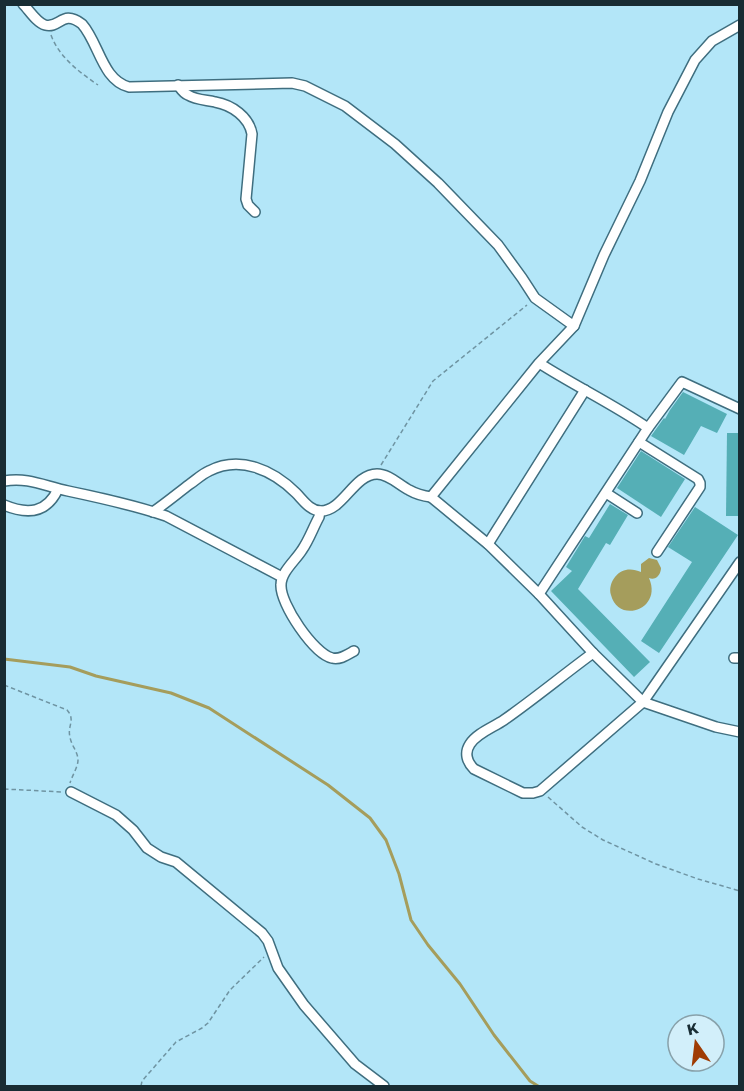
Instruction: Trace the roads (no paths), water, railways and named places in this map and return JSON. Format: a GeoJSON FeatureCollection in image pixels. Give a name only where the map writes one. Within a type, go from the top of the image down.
{"type":"FeatureCollection","features":[{"type":"Feature","properties":{"kind":"street"},"geometry":{"type":"LineString","coordinates":[[23,4],[47,26],[64,18],[75,19],[82,24],[112,78],[124,86],[292,83],[304,86],[345,106],[395,144],[438,183],[498,245],[535,298],[574,326]]}},
{"type":"Feature","properties":{"kind":"street"},"geometry":{"type":"LineString","coordinates":[[431,497],[539,363],[574,326],[604,255],[640,181],[668,112],[695,60],[712,41],[740,25]]}},
{"type":"Feature","properties":{"kind":"street"},"geometry":{"type":"LineString","coordinates":[[178,85],[182,92],[189,96],[232,108],[249,124],[252,134],[246,198],[248,205],[255,212]]}},
{"type":"Feature","properties":{"kind":"street"},"geometry":{"type":"LineString","coordinates":[[539,363],[648,428]]}},
{"type":"Feature","properties":{"kind":"street"},"geometry":{"type":"LineString","coordinates":[[538,594],[648,428],[682,382],[740,409]]}},
{"type":"Feature","properties":{"kind":"street"},"geometry":{"type":"LineString","coordinates":[[488,544],[585,390]]}},
{"type":"Feature","properties":{"kind":"street"},"geometry":{"type":"LineString","coordinates":[[639,442],[698,479],[700,483],[700,487],[657,552]]}},
{"type":"Feature","properties":{"kind":"street"},"geometry":{"type":"LineString","coordinates":[[153,512],[207,472],[220,467],[242,464],[256,467],[288,486],[310,507],[320,512],[331,509],[364,478],[376,474],[386,476],[416,494],[431,497],[488,544],[592,653],[643,702],[716,727],[740,732]]}},
{"type":"Feature","properties":{"kind":"street"},"geometry":{"type":"LineString","coordinates":[[4,482],[29,480],[166,516],[282,577]]}},
{"type":"Feature","properties":{"kind":"street"},"geometry":{"type":"LineString","coordinates":[[4,506],[21,510],[40,509],[50,503],[58,489]]}},
{"type":"Feature","properties":{"kind":"street"},"geometry":{"type":"LineString","coordinates":[[606,494],[637,513]]}},
{"type":"Feature","properties":{"kind":"street"},"geometry":{"type":"LineString","coordinates":[[320,512],[303,548],[282,577],[280,587],[284,602],[305,637],[329,658],[343,658],[354,651]]}},
{"type":"Feature","properties":{"kind":"street"},"geometry":{"type":"LineString","coordinates":[[592,653],[504,721],[474,739],[467,749],[469,763],[474,769],[523,793],[540,791],[643,702],[740,562]]}},
{"type":"Feature","properties":{"kind":"street"},"geometry":{"type":"LineString","coordinates":[[70,792],[116,814],[147,848],[161,857],[176,862],[262,933],[268,941],[278,968],[304,1005],[355,1064],[384,1086]]}},
{"type":"Feature","properties":{"kind":"waterway"},"geometry":{"type":"LineString","coordinates":[[4,659],[70,667],[96,676],[171,693],[209,708],[328,785],[370,818],[386,840],[399,874],[411,920],[460,984],[494,1035],[530,1081],[538,1086]]}}]}
